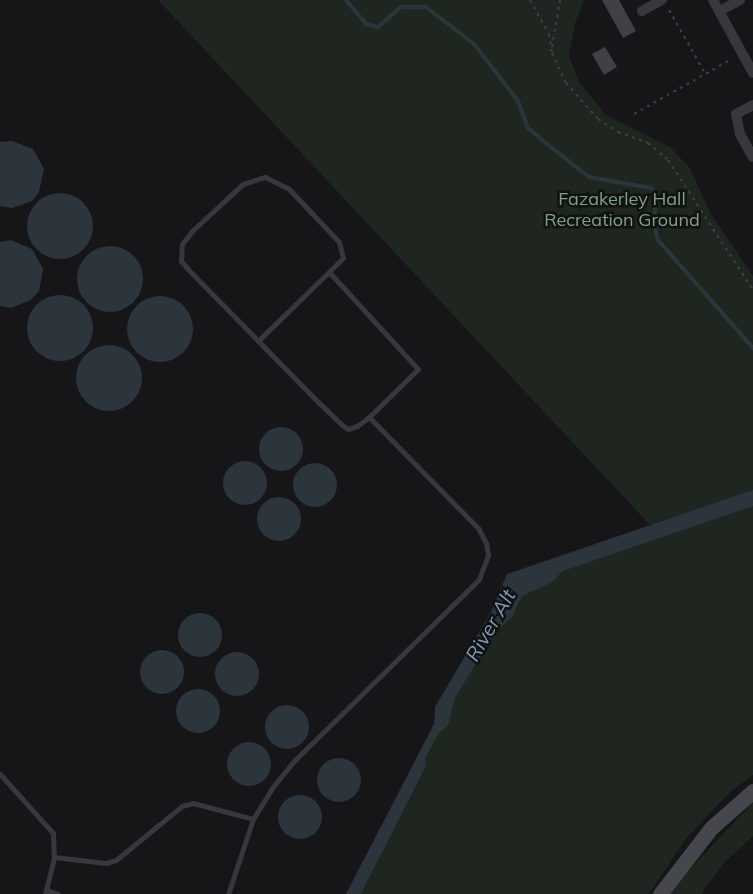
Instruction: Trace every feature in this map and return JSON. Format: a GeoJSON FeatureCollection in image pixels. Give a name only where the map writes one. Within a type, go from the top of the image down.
{"type":"FeatureCollection","features":[{"type":"Feature","properties":{"kind":"street"},"geometry":{"type":"LineString","coordinates":[[713,0],[753,73]]}},
{"type":"Feature","properties":{"kind":"street"},"geometry":{"type":"LineString","coordinates":[[720,11],[740,0]]}},
{"type":"Feature","properties":{"kind":"street"},"geometry":{"type":"LineString","coordinates":[[642,11],[665,5]]}},
{"type":"Feature","properties":{"kind":"street"},"geometry":{"type":"LineString","coordinates":[[753,105],[736,114],[740,134],[753,157]]}},
{"type":"Feature","properties":{"kind":"street"},"geometry":{"type":"LineString","coordinates":[[660,894],[711,828],[753,790]]}},
{"type":"Feature","properties":{"kind":"lane"},"geometry":{"type":"LineString","coordinates":[[258,341],[343,258],[339,242],[276,180],[254,178],[243,184],[192,231],[182,244],[182,261],[258,341],[342,425],[348,429],[357,426],[369,417],[418,369],[330,273]]}},
{"type":"Feature","properties":{"kind":"lane"},"geometry":{"type":"LineString","coordinates":[[228,894],[253,819],[272,788],[295,760],[479,579],[488,555],[478,528],[369,417]]}},
{"type":"Feature","properties":{"kind":"lane"},"geometry":{"type":"LineString","coordinates":[[0,774],[53,833],[54,857],[45,892],[58,894]]}},
{"type":"Feature","properties":{"kind":"lane"},"geometry":{"type":"LineString","coordinates":[[54,857],[106,863],[116,860],[182,806],[193,803],[253,819]]}},
{"type":"Feature","properties":{"kind":"path"},"geometry":{"type":"LineString","coordinates":[[530,0],[549,34],[552,53],[566,83],[598,119],[618,132],[648,143],[675,169],[714,235],[753,290]]}},
{"type":"Feature","properties":{"kind":"path"},"geometry":{"type":"LineString","coordinates":[[552,53],[560,0]]}},
{"type":"Feature","properties":{"kind":"path"},"geometry":{"type":"LineString","coordinates":[[665,5],[705,74]]}},
{"type":"Feature","properties":{"kind":"path"},"geometry":{"type":"LineString","coordinates":[[634,114],[742,53]]}},
{"type":"Feature","properties":{"kind":"green space","name":"Fazakerley Hall Recreation Ground"},"geometry":{"type":"Polygon","coordinates":[[[158,0],[584,0],[575,23],[569,56],[579,82],[606,115],[670,147],[689,167],[711,214],[753,276],[753,775],[730,792],[684,841],[649,894],[361,894],[426,766],[425,760],[439,733],[448,726],[455,698],[494,634],[512,617],[522,596],[551,583],[563,571],[739,496],[650,525],[158,0]]]}},
{"type":"Feature","properties":{"kind":"green space"},"geometry":{"type":"Polygon","coordinates":[[[753,802],[753,836],[722,865],[701,894],[667,894],[753,802]]]}},
{"type":"Feature","properties":{"kind":"water"},"geometry":{"type":"Polygon","coordinates":[[[12,141],[33,149],[44,169],[39,192],[32,201],[12,208],[0,206],[0,142],[12,141]]]}},
{"type":"Feature","properties":{"kind":"water"},"geometry":{"type":"Polygon","coordinates":[[[53,193],[67,193],[79,198],[88,207],[93,226],[91,239],[84,250],[67,259],[53,259],[41,254],[32,245],[27,233],[27,219],[32,207],[41,198],[53,193]]]}},
{"type":"Feature","properties":{"kind":"water"},"geometry":{"type":"Polygon","coordinates":[[[11,240],[32,249],[43,269],[39,291],[31,300],[11,308],[0,306],[0,242],[11,240]]]}},
{"type":"Feature","properties":{"kind":"water"},"geometry":{"type":"Polygon","coordinates":[[[103,246],[117,246],[129,251],[138,260],[143,279],[141,292],[134,303],[117,312],[103,312],[91,307],[82,298],[77,286],[77,272],[82,260],[91,251],[103,246]]]}},
{"type":"Feature","properties":{"kind":"water"},"geometry":{"type":"Polygon","coordinates":[[[53,295],[67,295],[79,300],[88,309],[93,328],[91,341],[84,352],[67,361],[53,361],[41,356],[32,347],[27,335],[27,321],[32,309],[41,300],[53,295]]]}},
{"type":"Feature","properties":{"kind":"water"},"geometry":{"type":"Polygon","coordinates":[[[153,296],[167,296],[179,301],[188,310],[193,329],[191,342],[184,353],[167,362],[153,362],[141,357],[132,348],[127,336],[127,322],[132,310],[141,301],[153,296]]]}},
{"type":"Feature","properties":{"kind":"water"},"geometry":{"type":"Polygon","coordinates":[[[102,345],[116,345],[128,350],[137,359],[142,378],[140,391],[133,402],[116,411],[102,411],[90,406],[81,397],[76,385],[76,371],[81,359],[90,350],[102,345]]]}},
{"type":"Feature","properties":{"kind":"water"},"geometry":{"type":"Polygon","coordinates":[[[281,427],[290,428],[297,433],[302,440],[302,458],[297,465],[290,470],[281,471],[272,470],[265,465],[260,458],[259,449],[260,440],[265,433],[272,428],[281,427]]]}},
{"type":"Feature","properties":{"kind":"water"},"geometry":{"type":"Polygon","coordinates":[[[245,461],[254,462],[261,467],[266,474],[266,492],[261,499],[254,504],[245,505],[236,504],[229,499],[224,492],[223,483],[224,474],[229,467],[236,462],[245,461]]]}},
{"type":"Feature","properties":{"kind":"water"},"geometry":{"type":"Polygon","coordinates":[[[315,463],[324,464],[331,469],[336,476],[336,494],[331,501],[324,506],[315,507],[306,506],[299,501],[294,494],[293,485],[294,476],[299,469],[306,464],[315,463]]]}},
{"type":"Feature","properties":{"kind":"water","name":"River Alt"},"geometry":{"type":"Polygon","coordinates":[[[753,490],[753,506],[563,571],[551,583],[522,596],[512,617],[494,634],[455,698],[448,726],[439,733],[425,759],[426,766],[361,894],[346,894],[434,724],[435,707],[491,612],[507,574],[753,490]]]}},
{"type":"Feature","properties":{"kind":"water"},"geometry":{"type":"Polygon","coordinates":[[[279,497],[288,498],[295,503],[300,510],[300,528],[295,535],[288,540],[279,541],[270,540],[263,535],[258,528],[257,519],[258,510],[263,503],[270,498],[279,497]]]}},
{"type":"Feature","properties":{"kind":"water"},"geometry":{"type":"Polygon","coordinates":[[[200,613],[209,614],[216,619],[221,626],[221,644],[216,651],[209,656],[200,657],[191,656],[184,651],[179,644],[178,635],[179,626],[184,619],[191,614],[200,613]]]}},
{"type":"Feature","properties":{"kind":"water"},"geometry":{"type":"Polygon","coordinates":[[[162,650],[171,651],[178,656],[183,663],[183,681],[178,688],[171,693],[162,694],[153,693],[146,688],[141,681],[140,672],[141,663],[146,656],[153,651],[162,650]]]}},
{"type":"Feature","properties":{"kind":"water"},"geometry":{"type":"Polygon","coordinates":[[[237,652],[246,653],[253,658],[258,665],[258,683],[253,690],[246,695],[237,696],[228,695],[221,690],[216,683],[215,674],[216,665],[221,658],[228,653],[237,652]]]}},
{"type":"Feature","properties":{"kind":"water"},"geometry":{"type":"Polygon","coordinates":[[[198,689],[207,690],[214,695],[219,702],[219,720],[214,727],[207,732],[198,733],[189,732],[182,727],[177,720],[176,711],[177,702],[182,695],[189,690],[198,689]]]}},
{"type":"Feature","properties":{"kind":"water"},"geometry":{"type":"Polygon","coordinates":[[[287,705],[296,706],[303,711],[308,718],[308,736],[303,743],[296,748],[287,749],[278,748],[271,743],[266,736],[265,727],[266,718],[271,711],[278,706],[287,705]]]}},
{"type":"Feature","properties":{"kind":"water"},"geometry":{"type":"Polygon","coordinates":[[[249,742],[258,743],[265,748],[270,755],[270,773],[265,780],[258,785],[249,786],[240,785],[233,780],[228,773],[227,764],[228,755],[233,748],[240,743],[249,742]]]}},
{"type":"Feature","properties":{"kind":"water"},"geometry":{"type":"Polygon","coordinates":[[[339,758],[348,759],[355,764],[360,771],[360,789],[355,796],[348,801],[339,802],[330,801],[323,796],[318,789],[317,780],[318,771],[323,764],[330,759],[339,758]]]}},
{"type":"Feature","properties":{"kind":"water"},"geometry":{"type":"Polygon","coordinates":[[[300,795],[309,796],[316,801],[321,808],[321,826],[316,833],[309,838],[300,839],[291,838],[284,833],[279,826],[278,817],[279,808],[284,801],[291,796],[300,795]]]}},
{"type":"Feature","properties":{"kind":"building"},"geometry":{"type":"Polygon","coordinates":[[[602,0],[619,0],[636,31],[623,38],[602,0]]]}},
{"type":"Feature","properties":{"kind":"building"},"geometry":{"type":"Polygon","coordinates":[[[605,47],[617,67],[604,75],[592,54],[605,47]]]}},
{"type":"Feature","properties":{"kind":"waterway"},"geometry":{"type":"LineString","coordinates":[[346,0],[366,24],[378,27],[401,7],[426,7],[474,44],[518,101],[528,128],[552,148],[589,177],[651,188],[656,197],[654,224],[658,240],[753,348]]}}]}
